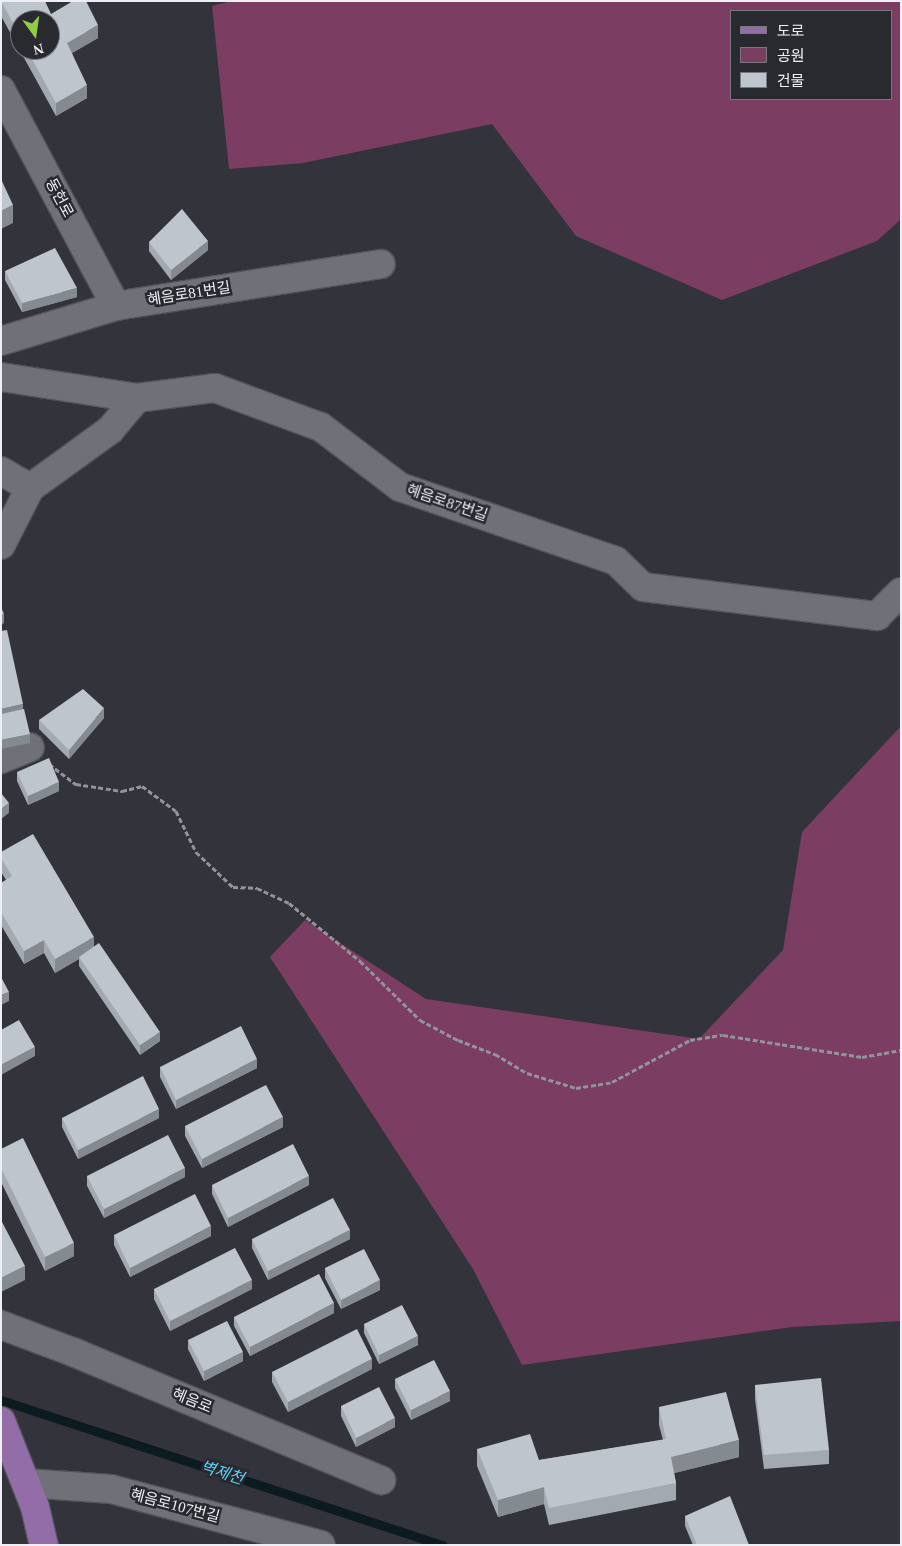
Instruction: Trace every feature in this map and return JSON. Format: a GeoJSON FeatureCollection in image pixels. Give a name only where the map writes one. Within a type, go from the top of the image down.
{"type":"FeatureCollection","features":[{"type":"Feature","properties":{"kind":"main road"},"geometry":{"type":"LineString","coordinates":[[1,1421],[35,1507],[44,1545]]}},
{"type":"Feature","properties":{"kind":"street","name":"동헌로"},"geometry":{"type":"LineString","coordinates":[[1,90],[116,306]]}},
{"type":"Feature","properties":{"kind":"street","name":"혜음로81번길"},"geometry":{"type":"LineString","coordinates":[[1,341],[116,306],[381,264]]}},
{"type":"Feature","properties":{"kind":"street"},"geometry":{"type":"LineString","coordinates":[[1,377],[137,398]]}},
{"type":"Feature","properties":{"kind":"street","name":"혜음로87번길"},"geometry":{"type":"LineString","coordinates":[[137,398],[215,388],[321,427],[400,487],[616,561],[643,587],[876,616],[901,592]]}},
{"type":"Feature","properties":{"kind":"street"},"geometry":{"type":"LineString","coordinates":[[1,545],[30,488],[110,430],[137,398]]}},
{"type":"Feature","properties":{"kind":"street"},"geometry":{"type":"LineString","coordinates":[[1,471],[30,488]]}},
{"type":"Feature","properties":{"kind":"street"},"geometry":{"type":"LineString","coordinates":[[1,759],[30,747]]}},
{"type":"Feature","properties":{"kind":"street","name":"혜음로"},"geometry":{"type":"LineString","coordinates":[[1,1325],[73,1352],[381,1480]]}},
{"type":"Feature","properties":{"kind":"street","name":"혜음로107번길"},"geometry":{"type":"LineString","coordinates":[[23,1476],[111,1489],[321,1545]]}},
{"type":"Feature","properties":{"kind":"path"},"geometry":{"type":"LineString","coordinates":[[30,747],[38,746],[44,760],[76,784],[122,792],[142,786],[176,811],[196,852],[233,887],[258,888],[289,903],[360,961],[420,1020],[458,1040],[495,1054],[527,1073],[576,1088],[612,1082],[690,1040],[723,1035],[862,1057],[901,1050]]}},
{"type":"Feature","properties":{"kind":"green space"},"geometry":{"type":"Polygon","coordinates":[[[232,1],[901,1],[901,219],[877,241],[722,300],[576,236],[492,124],[303,163],[229,169],[212,6],[232,1]]]}},
{"type":"Feature","properties":{"kind":"green space"},"geometry":{"type":"Polygon","coordinates":[[[901,726],[901,1321],[792,1327],[522,1365],[473,1269],[270,957],[305,920],[426,999],[699,1039],[783,950],[802,832],[901,726]]]}},
{"type":"Feature","properties":{"kind":"building"},"geometry":{"type":"Polygon","coordinates":[[[1,1],[45,1],[49,10],[10,10],[10,18],[1,1]]]}},
{"type":"Feature","properties":{"kind":"building"},"geometry":{"type":"Polygon","coordinates":[[[73,1],[86,1],[98,25],[67,43],[87,85],[56,103],[32,60],[60,60],[60,10],[58,10],[73,1]]]}},
{"type":"Feature","properties":{"kind":"building"},"geometry":{"type":"Polygon","coordinates":[[[1,179],[13,205],[1,211],[1,179]]]}},
{"type":"Feature","properties":{"kind":"building"},"geometry":{"type":"Polygon","coordinates":[[[182,209],[208,241],[171,270],[149,242],[182,209]]]}},
{"type":"Feature","properties":{"kind":"building"},"geometry":{"type":"Polygon","coordinates":[[[55,248],[77,288],[22,303],[5,271],[55,248]]]}},
{"type":"Feature","properties":{"kind":"building"},"geometry":{"type":"Polygon","coordinates":[[[7,630],[23,704],[1,709],[1,631],[7,630]]]}},
{"type":"Feature","properties":{"kind":"building"},"geometry":{"type":"Polygon","coordinates":[[[83,689],[104,708],[69,750],[39,720],[83,689]]]}},
{"type":"Feature","properties":{"kind":"building"},"geometry":{"type":"Polygon","coordinates":[[[24,709],[30,734],[1,740],[1,714],[24,709]]]}},
{"type":"Feature","properties":{"kind":"building"},"geometry":{"type":"Polygon","coordinates":[[[49,758],[59,782],[28,796],[17,772],[49,758]]]}},
{"type":"Feature","properties":{"kind":"building"},"geometry":{"type":"Polygon","coordinates":[[[1,793],[9,803],[1,809],[1,793]]]}},
{"type":"Feature","properties":{"kind":"building"},"geometry":{"type":"Polygon","coordinates":[[[33,834],[94,937],[55,959],[44,940],[24,951],[1,912],[1,883],[12,876],[1,858],[1,852],[33,834]]]}},
{"type":"Feature","properties":{"kind":"building"},"geometry":{"type":"Polygon","coordinates":[[[99,943],[160,1032],[140,1045],[79,957],[99,943]]]}},
{"type":"Feature","properties":{"kind":"building"},"geometry":{"type":"Polygon","coordinates":[[[1,977],[9,992],[1,995],[1,977]]]}},
{"type":"Feature","properties":{"kind":"building"},"geometry":{"type":"Polygon","coordinates":[[[19,1020],[35,1047],[1,1065],[1,1030],[19,1020]]]}},
{"type":"Feature","properties":{"kind":"building"},"geometry":{"type":"Polygon","coordinates":[[[241,1026],[257,1059],[176,1100],[160,1067],[241,1026]]]}},
{"type":"Feature","properties":{"kind":"building"},"geometry":{"type":"Polygon","coordinates":[[[143,1076],[159,1109],[78,1150],[62,1118],[143,1076]]]}},
{"type":"Feature","properties":{"kind":"building"},"geometry":{"type":"Polygon","coordinates":[[[266,1085],[283,1117],[202,1159],[185,1126],[266,1085]]]}},
{"type":"Feature","properties":{"kind":"building"},"geometry":{"type":"Polygon","coordinates":[[[168,1135],[185,1168],[104,1209],[87,1176],[168,1135]]]}},
{"type":"Feature","properties":{"kind":"building"},"geometry":{"type":"Polygon","coordinates":[[[23,1138],[74,1243],[45,1257],[1,1168],[1,1149],[23,1138]]]}},
{"type":"Feature","properties":{"kind":"building"},"geometry":{"type":"Polygon","coordinates":[[[293,1144],[309,1176],[228,1218],[212,1185],[293,1144]]]}},
{"type":"Feature","properties":{"kind":"building"},"geometry":{"type":"Polygon","coordinates":[[[195,1194],[211,1226],[130,1268],[114,1235],[195,1194]]]}},
{"type":"Feature","properties":{"kind":"building"},"geometry":{"type":"Polygon","coordinates":[[[333,1198],[350,1230],[268,1271],[252,1239],[333,1198]]]}},
{"type":"Feature","properties":{"kind":"building"},"geometry":{"type":"Polygon","coordinates":[[[1,1220],[25,1266],[1,1278],[1,1220]]]}},
{"type":"Feature","properties":{"kind":"building"},"geometry":{"type":"Polygon","coordinates":[[[235,1248],[252,1280],[170,1321],[154,1289],[235,1248]]]}},
{"type":"Feature","properties":{"kind":"building"},"geometry":{"type":"Polygon","coordinates":[[[364,1249],[380,1280],[341,1300],[325,1268],[364,1249]]]}},
{"type":"Feature","properties":{"kind":"building"},"geometry":{"type":"Polygon","coordinates":[[[319,1274],[334,1303],[250,1347],[234,1317],[319,1274]]]}},
{"type":"Feature","properties":{"kind":"building"},"geometry":{"type":"Polygon","coordinates":[[[402,1305],[418,1336],[379,1355],[364,1324],[402,1305]]]}},
{"type":"Feature","properties":{"kind":"building"},"geometry":{"type":"Polygon","coordinates":[[[227,1321],[243,1352],[204,1371],[188,1340],[227,1321]]]}},
{"type":"Feature","properties":{"kind":"building"},"geometry":{"type":"Polygon","coordinates":[[[357,1329],[372,1359],[288,1402],[272,1372],[357,1329]]]}},
{"type":"Feature","properties":{"kind":"building"},"geometry":{"type":"Polygon","coordinates":[[[434,1360],[450,1391],[411,1410],[395,1379],[434,1360]]]}},
{"type":"Feature","properties":{"kind":"building"},"geometry":{"type":"Polygon","coordinates":[[[821,1378],[829,1450],[764,1455],[755,1385],[821,1378]]]}},
{"type":"Feature","properties":{"kind":"building"},"geometry":{"type":"Polygon","coordinates":[[[379,1387],[395,1418],[356,1438],[341,1406],[379,1387]]]}},
{"type":"Feature","properties":{"kind":"building"},"geometry":{"type":"Polygon","coordinates":[[[726,1392],[739,1440],[671,1457],[676,1483],[549,1508],[544,1487],[498,1500],[477,1449],[530,1434],[539,1460],[666,1439],[659,1407],[726,1392]]]}},
{"type":"Feature","properties":{"kind":"building"},"geometry":{"type":"Polygon","coordinates":[[[730,1496],[749,1545],[697,1545],[685,1516],[730,1496]]]}},
{"type":"Feature","properties":{"kind":"waterway","name":"벽제천"},"geometry":{"type":"LineString","coordinates":[[1,1400],[443,1545]]}}]}
